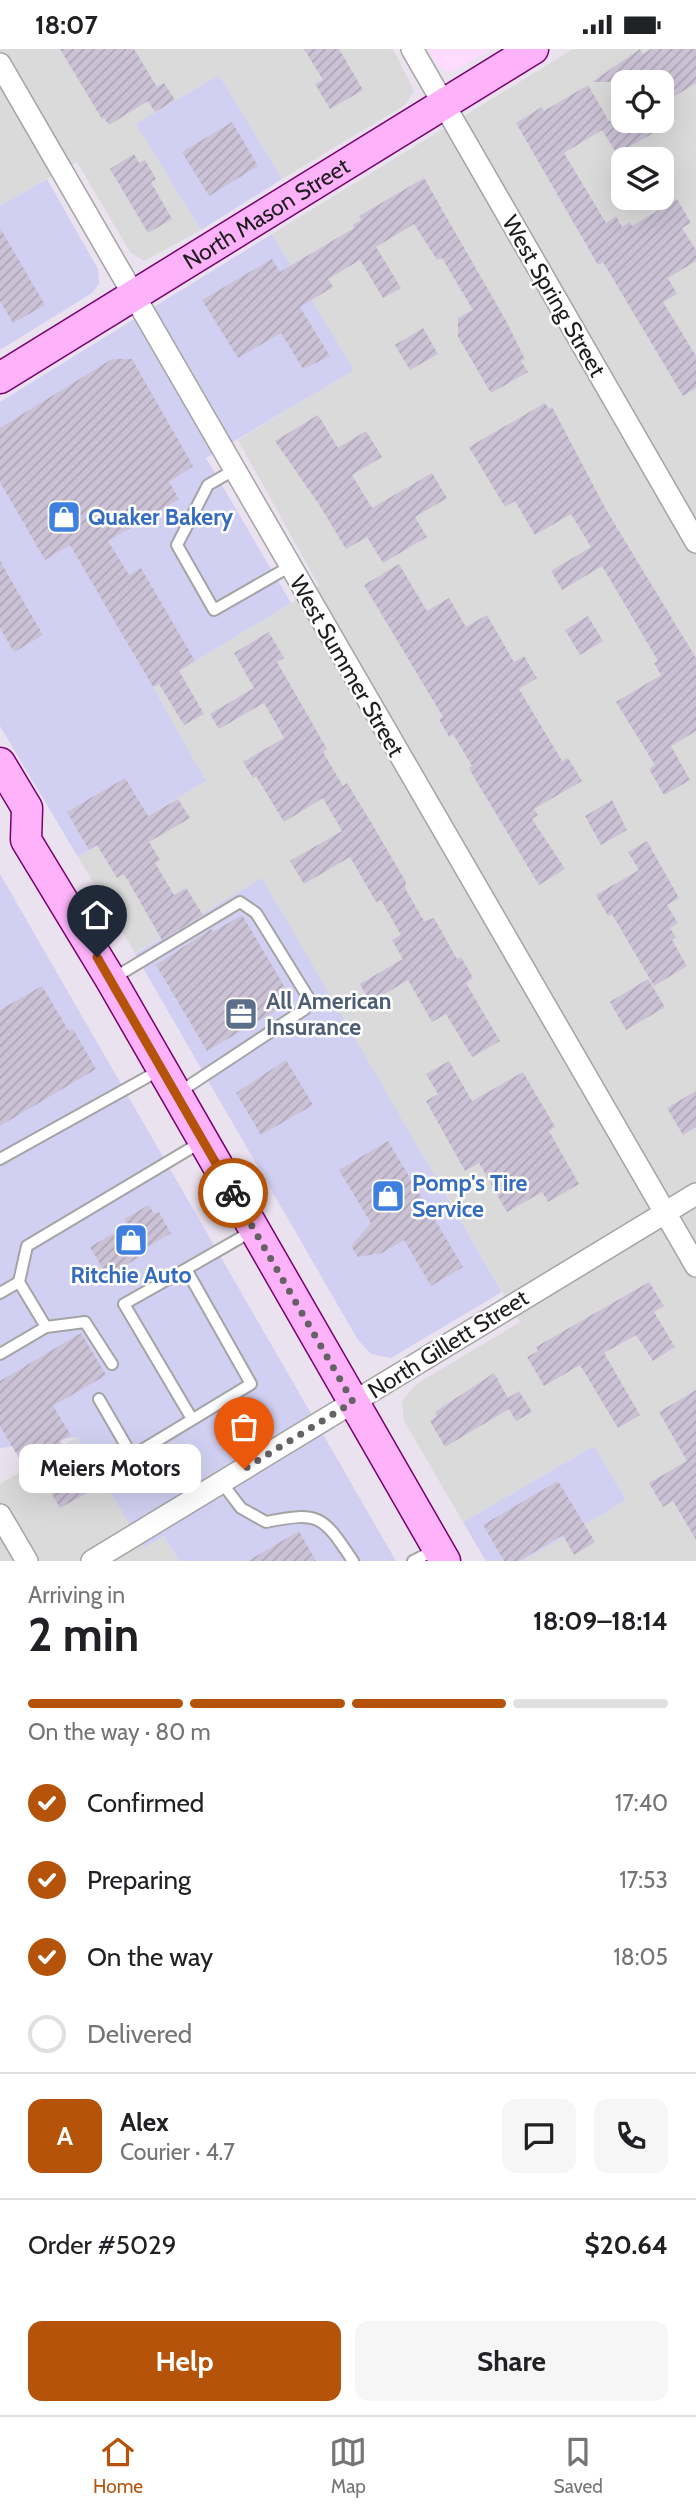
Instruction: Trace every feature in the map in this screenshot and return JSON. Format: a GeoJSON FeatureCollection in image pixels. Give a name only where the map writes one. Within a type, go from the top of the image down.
{"type":"FeatureCollection","features":[{"type":"Feature","properties":{"kind":"main road","name":"North Mason Street"},"geometry":{"type":"LineString","coordinates":[[0,378],[533,49]]}},
{"type":"Feature","properties":{"kind":"main road"},"geometry":{"type":"LineString","coordinates":[[0,763],[27,808],[13,834],[111,980],[353,1402],[432,1557]]}},
{"type":"Feature","properties":{"kind":"street","name":"West Spring Street"},"geometry":{"type":"LineString","coordinates":[[412,49],[696,542]]}},
{"type":"Feature","properties":{"kind":"street","name":"West Summer Street"},"geometry":{"type":"LineString","coordinates":[[0,64],[696,1266]]}},
{"type":"Feature","properties":{"kind":"street","name":"North Gillett Street"},"geometry":{"type":"LineString","coordinates":[[92,1561],[696,1194]]}},
{"type":"Feature","properties":{"kind":"street"},"geometry":{"type":"LineString","coordinates":[[0,1515],[27,1561]]}},
{"type":"Feature","properties":{"kind":"lane"},"geometry":{"type":"LineString","coordinates":[[234,470],[208,485],[177,545],[214,610],[289,567]]}},
{"type":"Feature","properties":{"kind":"lane"},"geometry":{"type":"LineString","coordinates":[[0,1159],[169,1082],[305,1009],[308,997],[256,913],[240,902],[111,980]]}},
{"type":"Feature","properties":{"kind":"lane"},"geometry":{"type":"LineString","coordinates":[[46,1327],[19,1282],[27,1246],[204,1141]]}},
{"type":"Feature","properties":{"kind":"lane"},"geometry":{"type":"LineString","coordinates":[[192,1419],[124,1304],[254,1230]]}},
{"type":"Feature","properties":{"kind":"lane"},"geometry":{"type":"LineString","coordinates":[[99,1399],[132,1456],[251,1384],[186,1269]]}},
{"type":"Feature","properties":{"kind":"lane"},"geometry":{"type":"LineString","coordinates":[[0,1293],[19,1282]]}},
{"type":"Feature","properties":{"kind":"lane"},"geometry":{"type":"LineString","coordinates":[[0,1355],[46,1327],[85,1322],[112,1364]]}},
{"type":"Feature","properties":{"kind":"lane"},"geometry":{"type":"LineString","coordinates":[[222,1483],[241,1508],[266,1522],[295,1516],[316,1517],[331,1528],[354,1561]]}},
{"type":"Feature","properties":{"kind":"shaded area"},"geometry":{"type":"Polygon","coordinates":[[[0,49],[393,49],[414,91],[405,105],[282,179],[219,75],[137,124],[201,230],[144,261],[130,252],[77,162],[0,206],[0,49]]]}},
{"type":"Feature","properties":{"kind":"shaded area"},"geometry":{"type":"Polygon","coordinates":[[[428,49],[492,49],[451,72],[438,66],[428,49]]]}},
{"type":"Feature","properties":{"kind":"shaded area"},"geometry":{"type":"Polygon","coordinates":[[[573,49],[696,49],[696,1561],[523,1561],[626,1500],[594,1446],[463,1522],[404,1421],[402,1401],[415,1385],[520,1322],[261,879],[135,953],[78,857],[206,781],[153,687],[319,586],[238,440],[353,370],[272,234],[573,49]]]}},
{"type":"Feature","properties":{"kind":"shaded area"},"geometry":{"type":"Polygon","coordinates":[[[219,75],[282,179],[201,230],[136,124],[219,75]]]}},
{"type":"Feature","properties":{"kind":"shaded area"},"geometry":{"type":"Polygon","coordinates":[[[47,179],[98,269],[99,284],[92,293],[0,350],[0,206],[47,179]]]}},
{"type":"Feature","properties":{"kind":"shaded area"},"geometry":{"type":"Polygon","coordinates":[[[272,234],[354,370],[206,458],[291,603],[153,687],[206,781],[78,857],[0,726],[0,402],[272,234]]]}},
{"type":"Feature","properties":{"kind":"shaded area"},"geometry":{"type":"Polygon","coordinates":[[[0,874],[396,1561],[179,1561],[164,1536],[144,1548],[77,1437],[0,1448],[0,874]]]}},
{"type":"Feature","properties":{"kind":"shaded area"},"geometry":{"type":"Polygon","coordinates":[[[262,878],[502,1292],[391,1358],[371,1354],[358,1340],[135,954],[262,878]]]}},
{"type":"Feature","properties":{"kind":"shaded area"},"geometry":{"type":"Polygon","coordinates":[[[77,1437],[144,1547],[164,1536],[179,1561],[0,1561],[0,1484],[77,1437]]]}},
{"type":"Feature","properties":{"kind":"shaded area"},"geometry":{"type":"Polygon","coordinates":[[[594,1446],[626,1500],[523,1561],[486,1561],[463,1522],[594,1446]]]}},
{"type":"Feature","properties":{"kind":"building"},"geometry":{"type":"Polygon","coordinates":[[[60,49],[134,49],[157,87],[164,83],[175,100],[155,112],[148,101],[109,125],[102,119],[60,49]]]}},
{"type":"Feature","properties":{"kind":"building"},"geometry":{"type":"Polygon","coordinates":[[[304,49],[339,49],[363,90],[330,109],[315,84],[323,80],[304,49]]]}},
{"type":"Feature","properties":{"kind":"building"},"geometry":{"type":"Polygon","coordinates":[[[640,49],[643,54],[651,49],[696,49],[696,83],[674,97],[674,70],[611,70],[611,82],[592,82],[640,49]]]}},
{"type":"Feature","properties":{"kind":"building"},"geometry":{"type":"Polygon","coordinates":[[[588,85],[611,121],[611,133],[653,133],[629,147],[613,147],[602,130],[564,153],[606,223],[616,216],[622,227],[630,222],[632,226],[659,210],[674,210],[674,201],[677,199],[691,223],[682,228],[696,250],[696,261],[668,278],[677,294],[663,302],[696,356],[696,388],[683,396],[603,262],[598,265],[516,123],[542,107],[544,111],[588,85]]]}},
{"type":"Feature","properties":{"kind":"building"},"geometry":{"type":"Polygon","coordinates":[[[232,122],[258,166],[209,196],[182,152],[232,122]]]}},
{"type":"Feature","properties":{"kind":"building"},"geometry":{"type":"Polygon","coordinates":[[[134,154],[139,163],[145,160],[156,179],[151,182],[172,219],[148,233],[110,169],[134,154]]]}},
{"type":"Feature","properties":{"kind":"building"},"geometry":{"type":"Polygon","coordinates":[[[424,178],[505,319],[525,359],[521,361],[528,372],[491,393],[458,337],[458,318],[473,310],[442,258],[437,260],[414,224],[376,247],[401,288],[383,298],[360,260],[328,279],[333,287],[300,307],[330,356],[303,369],[281,333],[238,358],[202,300],[272,259],[280,272],[354,228],[353,225],[361,220],[359,216],[424,178]]]}},
{"type":"Feature","properties":{"kind":"building"},"geometry":{"type":"Polygon","coordinates":[[[0,228],[45,305],[13,323],[0,301],[0,228]]]}},
{"type":"Feature","properties":{"kind":"building"},"geometry":{"type":"Polygon","coordinates":[[[423,328],[438,354],[410,370],[395,345],[423,328]]]}},
{"type":"Feature","properties":{"kind":"building","name":"Quaker Bakery"},"geometry":{"type":"Polygon","coordinates":[[[112,359],[132,359],[193,466],[169,482],[179,499],[108,541],[129,575],[141,568],[195,661],[179,671],[204,714],[184,725],[159,684],[153,687],[70,545],[45,560],[0,482],[0,428],[112,359]]]}},
{"type":"Feature","properties":{"kind":"building"},"geometry":{"type":"Polygon","coordinates":[[[545,403],[549,409],[552,407],[608,513],[696,658],[696,731],[671,746],[690,780],[664,795],[649,769],[655,765],[616,702],[661,675],[654,663],[658,661],[602,566],[562,590],[551,571],[591,547],[571,514],[535,535],[515,501],[505,507],[469,447],[545,403]]]}},
{"type":"Feature","properties":{"kind":"building"},"geometry":{"type":"Polygon","coordinates":[[[318,415],[338,448],[366,431],[382,457],[352,475],[372,508],[432,473],[447,498],[415,517],[427,537],[383,563],[367,537],[346,549],[275,441],[318,415]]]}},
{"type":"Feature","properties":{"kind":"building"},"geometry":{"type":"Polygon","coordinates":[[[0,561],[43,635],[14,652],[0,628],[0,561]]]}},
{"type":"Feature","properties":{"kind":"building"},"geometry":{"type":"Polygon","coordinates":[[[399,564],[427,611],[449,598],[466,627],[487,615],[514,662],[524,656],[537,678],[519,689],[562,761],[568,758],[582,781],[534,809],[538,815],[532,819],[565,869],[539,885],[475,779],[469,768],[472,766],[453,734],[449,737],[439,719],[443,717],[364,585],[399,564]]]}},
{"type":"Feature","properties":{"kind":"building"},"geometry":{"type":"Polygon","coordinates":[[[588,616],[603,641],[580,655],[565,630],[588,616]]]}},
{"type":"Feature","properties":{"kind":"building"},"geometry":{"type":"Polygon","coordinates":[[[269,632],[284,658],[277,662],[327,749],[323,752],[343,786],[347,783],[372,824],[406,882],[405,888],[424,921],[434,918],[457,959],[461,957],[473,978],[466,983],[500,1041],[472,1057],[446,1014],[432,1022],[408,980],[370,1003],[360,984],[403,959],[392,940],[401,935],[381,900],[376,902],[350,857],[304,884],[290,861],[342,831],[323,798],[284,822],[256,776],[253,778],[243,762],[284,738],[264,703],[219,729],[210,714],[254,688],[234,653],[269,632]]]}},
{"type":"Feature","properties":{"kind":"building"},"geometry":{"type":"Polygon","coordinates":[[[125,778],[148,816],[178,799],[190,818],[149,842],[160,860],[155,863],[174,895],[186,888],[203,915],[162,940],[127,879],[123,874],[117,878],[97,845],[89,850],[67,812],[125,778]]]}},
{"type":"Feature","properties":{"kind":"building"},"geometry":{"type":"Polygon","coordinates":[[[612,800],[627,830],[601,845],[585,816],[612,800]]]}},
{"type":"Feature","properties":{"kind":"building"},"geometry":{"type":"Polygon","coordinates":[[[647,841],[679,898],[667,905],[678,923],[670,928],[676,937],[672,940],[687,966],[654,986],[612,914],[608,916],[596,895],[639,870],[628,852],[647,841]]]}},
{"type":"Feature","properties":{"kind":"building"},"geometry":{"type":"Polygon","coordinates":[[[242,915],[293,1001],[207,1051],[156,965],[211,929],[213,932],[242,915]]]}},
{"type":"Feature","properties":{"kind":"building"},"geometry":{"type":"Polygon","coordinates":[[[648,979],[665,1007],[626,1030],[610,1002],[648,979]]]}},
{"type":"Feature","properties":{"kind":"building"},"geometry":{"type":"Polygon","coordinates":[[[42,986],[69,1031],[73,1029],[96,1069],[0,1126],[0,1010],[42,986]]]}},
{"type":"Feature","properties":{"kind":"building"},"geometry":{"type":"Polygon","coordinates":[[[286,1060],[313,1105],[261,1135],[236,1093],[286,1060]]]}},
{"type":"Feature","properties":{"kind":"building"},"geometry":{"type":"Polygon","coordinates":[[[449,1061],[472,1101],[523,1072],[555,1127],[549,1131],[579,1184],[548,1202],[542,1192],[507,1212],[479,1163],[465,1171],[426,1101],[438,1094],[426,1074],[449,1061]]]}},
{"type":"Feature","properties":{"kind":"building"},"geometry":{"type":"Polygon","coordinates":[[[696,1091],[696,1127],[683,1135],[667,1108],[696,1091]]]}},
{"type":"Feature","properties":{"kind":"building","name":"Pomp's Tire Service"},"geometry":{"type":"Polygon","coordinates":[[[388,1141],[463,1267],[431,1286],[404,1240],[382,1253],[358,1257],[351,1246],[371,1223],[339,1170],[388,1141]]]}},
{"type":"Feature","properties":{"kind":"building","name":"Ritchie Auto"},"geometry":{"type":"Polygon","coordinates":[[[149,1205],[154,1214],[159,1212],[171,1233],[146,1248],[148,1252],[107,1276],[90,1247],[128,1225],[124,1219],[149,1205]]]}},
{"type":"Feature","properties":{"kind":"building"},"geometry":{"type":"Polygon","coordinates":[[[649,1282],[664,1306],[654,1312],[675,1347],[653,1361],[636,1335],[604,1353],[640,1415],[618,1428],[580,1365],[544,1386],[527,1357],[538,1351],[536,1347],[649,1282]]]}},
{"type":"Feature","properties":{"kind":"building"},"geometry":{"type":"Polygon","coordinates":[[[81,1333],[106,1375],[53,1406],[71,1435],[60,1441],[89,1492],[60,1508],[31,1458],[22,1463],[0,1426],[0,1381],[81,1333]]]}},
{"type":"Feature","properties":{"kind":"building"},"geometry":{"type":"Polygon","coordinates":[[[494,1373],[508,1398],[519,1391],[532,1412],[516,1421],[509,1409],[445,1447],[430,1421],[437,1416],[435,1412],[494,1373]]]}},
{"type":"Feature","properties":{"kind":"building"},"geometry":{"type":"Polygon","coordinates":[[[696,1390],[696,1540],[673,1501],[663,1507],[649,1483],[687,1461],[659,1412],[696,1390]]]}},
{"type":"Feature","properties":{"kind":"building"},"geometry":{"type":"Polygon","coordinates":[[[558,1481],[595,1542],[574,1555],[563,1535],[519,1561],[504,1561],[483,1525],[558,1481]]]}},
{"type":"Feature","properties":{"kind":"building"},"geometry":{"type":"Polygon","coordinates":[[[299,1531],[316,1561],[248,1561],[299,1531]]]}},
{"type":"Feature","properties":{"kind":"way so far"},"geometry":{"type":"LineString","coordinates":[[233,1193],[353,1402],[244,1469]]}},
{"type":"Feature","properties":{"kind":"place","name":"Quaker Bakery"},"geometry":{"type":"Point","coordinates":[64,517]}},
{"type":"Feature","properties":{"kind":"place","name":"All American Insurance"},"geometry":{"type":"Point","coordinates":[241,1014]}},
{"type":"Feature","properties":{"kind":"place","name":"Pomp's Tire Service"},"geometry":{"type":"Point","coordinates":[388,1196]}},
{"type":"Feature","properties":{"kind":"place","name":"Ritchie Auto"},"geometry":{"type":"Point","coordinates":[131,1240]}},
{"type":"Feature","properties":{"kind":"place","name":"Meiers Motors"},"geometry":{"type":"Point","coordinates":[244,1469]}},
{"type":"Feature","properties":{"kind":"route"},"geometry":{"type":"LineString","coordinates":[[97,957],[233,1193]]}}]}
